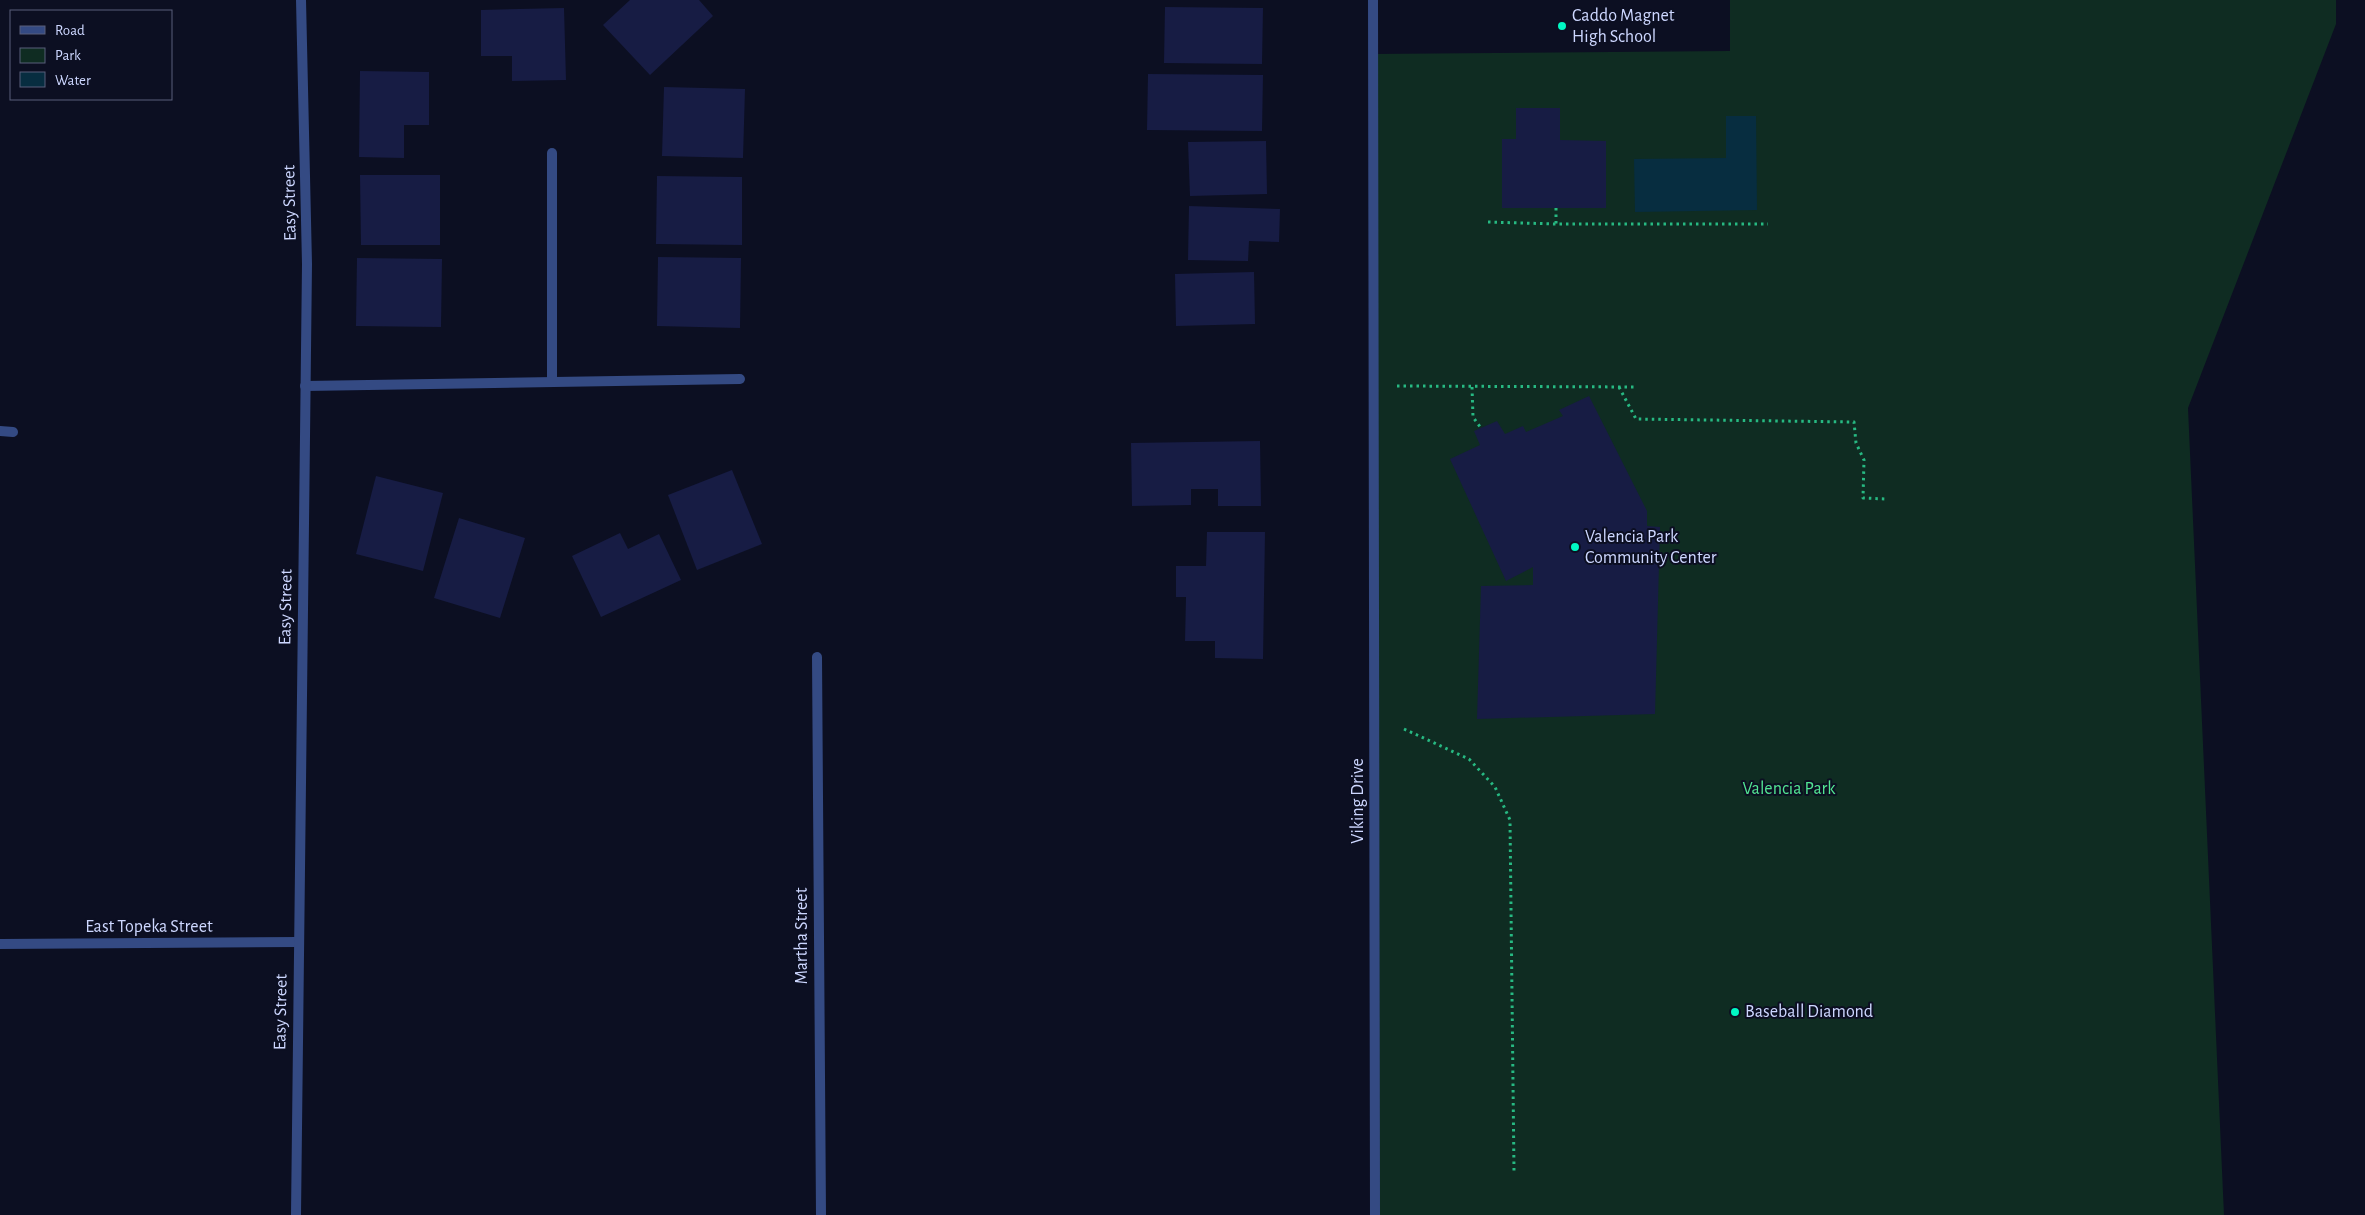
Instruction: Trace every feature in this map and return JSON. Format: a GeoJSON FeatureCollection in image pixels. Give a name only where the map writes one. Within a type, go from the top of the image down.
{"type":"FeatureCollection","features":[{"type":"Feature","properties":{"kind":"street","name":"Easy Street"},"geometry":{"type":"LineString","coordinates":[[296,1215],[307,264],[301,0]]}},
{"type":"Feature","properties":{"kind":"street","name":"Viking Drive"},"geometry":{"type":"LineString","coordinates":[[1373,0],[1375,1215]]}},
{"type":"Feature","properties":{"kind":"street"},"geometry":{"type":"LineString","coordinates":[[552,153],[552,382]]}},
{"type":"Feature","properties":{"kind":"street"},"geometry":{"type":"LineString","coordinates":[[305,386],[740,379]]}},
{"type":"Feature","properties":{"kind":"street"},"geometry":{"type":"LineString","coordinates":[[0,431],[13,432]]}},
{"type":"Feature","properties":{"kind":"street","name":"Martha Street"},"geometry":{"type":"LineString","coordinates":[[817,657],[821,1215]]}},
{"type":"Feature","properties":{"kind":"street","name":"East Topeka Street"},"geometry":{"type":"LineString","coordinates":[[0,944],[298,942]]}},
{"type":"Feature","properties":{"kind":"path"},"geometry":{"type":"LineString","coordinates":[[1556,208],[1556,224]]}},
{"type":"Feature","properties":{"kind":"path"},"geometry":{"type":"LineString","coordinates":[[1488,222],[1556,224],[1768,224]]}},
{"type":"Feature","properties":{"kind":"path"},"geometry":{"type":"LineString","coordinates":[[1373,386],[1636,387]]}},
{"type":"Feature","properties":{"kind":"path"},"geometry":{"type":"LineString","coordinates":[[1472,387],[1473,417],[1481,428]]}},
{"type":"Feature","properties":{"kind":"path"},"geometry":{"type":"LineString","coordinates":[[1619,387],[1636,418],[1854,422],[1856,443],[1864,460],[1863,498],[1886,499]]}},
{"type":"Feature","properties":{"kind":"path"},"geometry":{"type":"LineString","coordinates":[[1404,729],[1469,758],[1495,787],[1510,820],[1514,1171]]}},
{"type":"Feature","properties":{"kind":"green space","name":"Valencia Park"},"geometry":{"type":"Polygon","coordinates":[[[1730,0],[2336,0],[2336,24],[2188,408],[2224,1215],[1375,1215],[1373,54],[1730,51],[1730,0]]]}},
{"type":"Feature","properties":{"kind":"water"},"geometry":{"type":"Polygon","coordinates":[[[1726,116],[1756,116],[1757,210],[1635,212],[1634,159],[1726,158],[1726,116]]]}},
{"type":"Feature","properties":{"kind":"building"},"geometry":{"type":"Polygon","coordinates":[[[630,0],[699,0],[713,16],[650,75],[603,25],[630,0]]]}},
{"type":"Feature","properties":{"kind":"building"},"geometry":{"type":"Polygon","coordinates":[[[1165,7],[1263,8],[1262,64],[1164,63],[1165,7]]]}},
{"type":"Feature","properties":{"kind":"building"},"geometry":{"type":"Polygon","coordinates":[[[564,8],[566,80],[512,81],[512,56],[481,56],[481,10],[564,8]]]}},
{"type":"Feature","properties":{"kind":"building"},"geometry":{"type":"Polygon","coordinates":[[[360,71],[429,72],[429,125],[404,125],[404,158],[359,157],[360,71]]]}},
{"type":"Feature","properties":{"kind":"building"},"geometry":{"type":"Polygon","coordinates":[[[1148,74],[1263,75],[1262,131],[1147,130],[1148,74]]]}},
{"type":"Feature","properties":{"kind":"building"},"geometry":{"type":"Polygon","coordinates":[[[664,87],[745,89],[743,158],[662,156],[664,87]]]}},
{"type":"Feature","properties":{"kind":"building"},"geometry":{"type":"Polygon","coordinates":[[[1516,108],[1560,108],[1560,140],[1606,141],[1606,208],[1502,208],[1502,139],[1516,139],[1516,108]]]}},
{"type":"Feature","properties":{"kind":"building"},"geometry":{"type":"Polygon","coordinates":[[[1266,141],[1267,194],[1190,196],[1188,142],[1266,141]]]}},
{"type":"Feature","properties":{"kind":"building"},"geometry":{"type":"Polygon","coordinates":[[[360,175],[440,175],[440,245],[361,245],[360,175]]]}},
{"type":"Feature","properties":{"kind":"building"},"geometry":{"type":"Polygon","coordinates":[[[657,176],[742,177],[742,245],[656,244],[657,176]]]}},
{"type":"Feature","properties":{"kind":"building"},"geometry":{"type":"Polygon","coordinates":[[[1189,206],[1280,209],[1279,242],[1249,241],[1248,261],[1188,260],[1189,206]]]}},
{"type":"Feature","properties":{"kind":"building"},"geometry":{"type":"Polygon","coordinates":[[[658,257],[741,258],[740,328],[657,326],[658,257]]]}},
{"type":"Feature","properties":{"kind":"building"},"geometry":{"type":"Polygon","coordinates":[[[357,258],[442,259],[441,327],[356,326],[357,258]]]}},
{"type":"Feature","properties":{"kind":"building"},"geometry":{"type":"Polygon","coordinates":[[[1254,272],[1255,324],[1176,326],[1175,274],[1254,272]]]}},
{"type":"Feature","properties":{"kind":"building","name":"Valencia Park Community Center"},"geometry":{"type":"Polygon","coordinates":[[[1589,396],[1647,511],[1647,526],[1660,527],[1655,714],[1477,719],[1481,586],[1533,585],[1533,567],[1506,581],[1450,459],[1480,445],[1474,431],[1497,421],[1505,434],[1523,426],[1526,432],[1563,416],[1559,410],[1589,396]]]}},
{"type":"Feature","properties":{"kind":"building"},"geometry":{"type":"Polygon","coordinates":[[[1260,441],[1261,506],[1218,506],[1218,489],[1191,489],[1191,505],[1132,506],[1131,443],[1260,441]]]}},
{"type":"Feature","properties":{"kind":"building"},"geometry":{"type":"Polygon","coordinates":[[[732,470],[762,544],[697,570],[668,495],[732,470]]]}},
{"type":"Feature","properties":{"kind":"building"},"geometry":{"type":"Polygon","coordinates":[[[376,476],[443,493],[423,571],[356,554],[376,476]]]}},
{"type":"Feature","properties":{"kind":"building"},"geometry":{"type":"Polygon","coordinates":[[[459,518],[525,538],[500,618],[434,598],[459,518]]]}},
{"type":"Feature","properties":{"kind":"building"},"geometry":{"type":"Polygon","coordinates":[[[1207,532],[1265,532],[1263,659],[1215,658],[1215,641],[1185,641],[1186,597],[1176,597],[1176,566],[1206,566],[1207,532]]]}},
{"type":"Feature","properties":{"kind":"building"},"geometry":{"type":"Polygon","coordinates":[[[620,533],[628,549],[659,534],[681,580],[601,617],[572,556],[620,533]]]}},
{"type":"Feature","properties":{"kind":"place","name":"Caddo Magnet High School"},"geometry":{"type":"Point","coordinates":[1562,26]}},
{"type":"Feature","properties":{"kind":"place","name":"Valencia Park Community Center"},"geometry":{"type":"Point","coordinates":[1575,547]}},
{"type":"Feature","properties":{"kind":"place","name":"Baseball Diamond"},"geometry":{"type":"Point","coordinates":[1735,1012]}}]}
